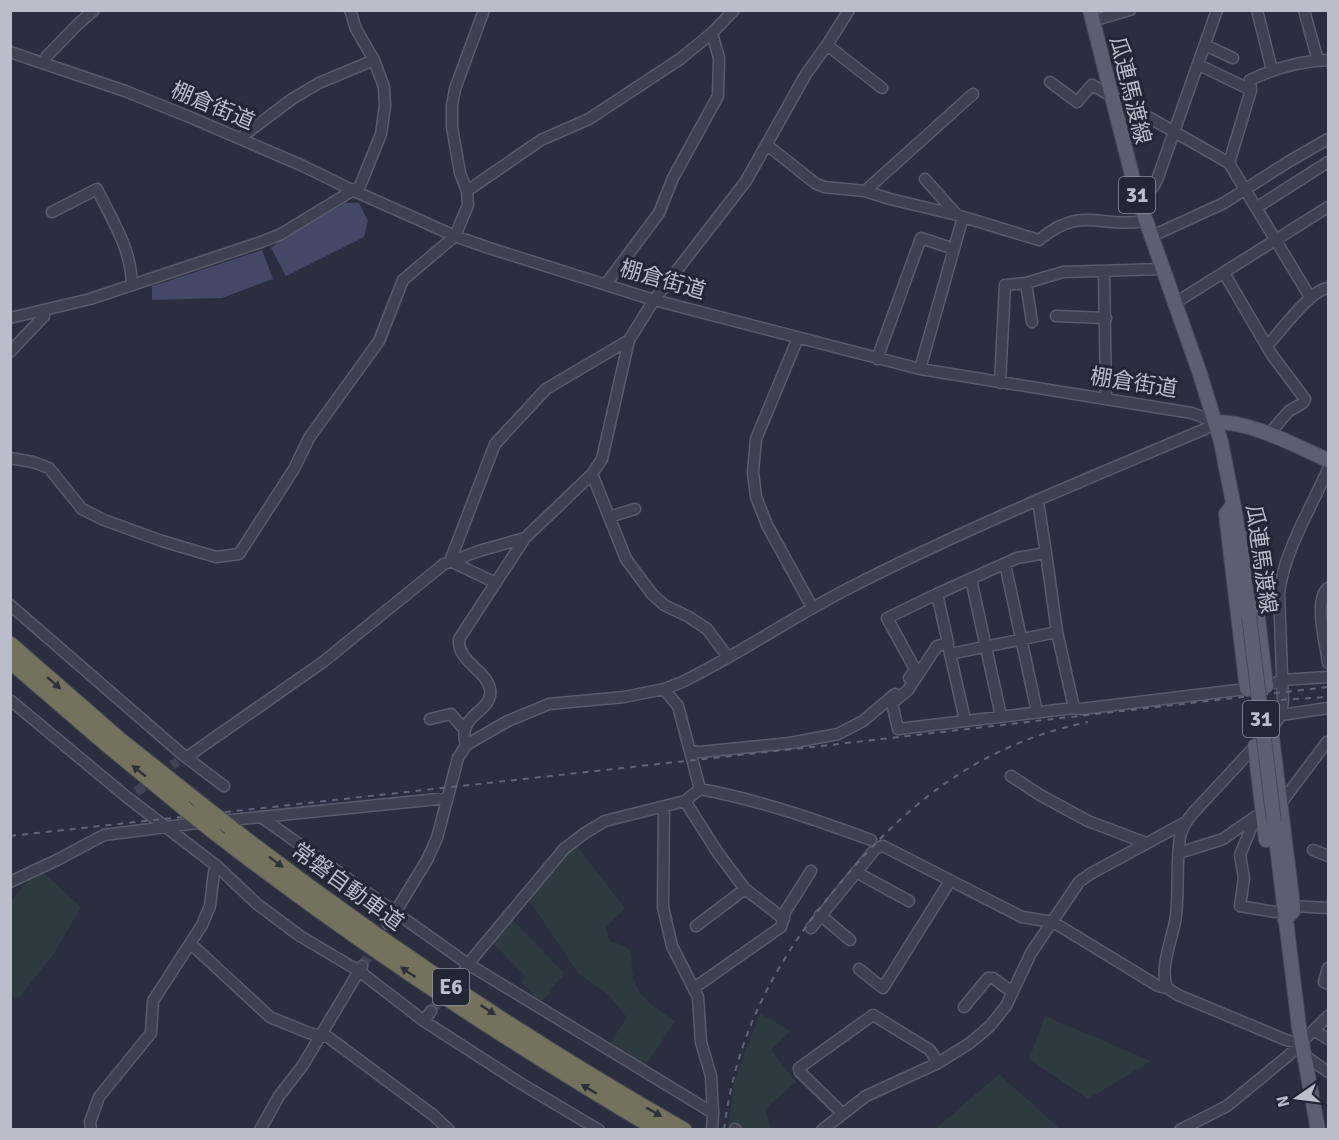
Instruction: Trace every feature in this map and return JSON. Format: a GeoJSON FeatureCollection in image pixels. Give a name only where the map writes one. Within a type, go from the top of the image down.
{"type":"FeatureCollection","features":[{"type":"Feature","properties":{"kind":"highway","name":"常磐自動車道"},"geometry":{"type":"LineString","coordinates":[[10,644],[119,738],[305,884],[455,989],[684,1130]]}},
{"type":"Feature","properties":{"kind":"highway","name":"常磐自動車道"},"geometry":{"type":"LineString","coordinates":[[10,661],[184,808],[294,892],[388,959],[500,1033],[658,1130]]}},
{"type":"Feature","properties":{"kind":"main road","name":"瓜連馬渡線"},"geometry":{"type":"LineString","coordinates":[[1091,16],[1136,191],[1215,422],[1234,504],[1274,822],[1280,916],[1318,1130]]}},
{"type":"Feature","properties":{"kind":"main road","name":"棚倉街道"},"geometry":{"type":"LineString","coordinates":[[1215,422],[1238,424],[1329,460]]}},
{"type":"Feature","properties":{"kind":"main road"},"geometry":{"type":"LineString","coordinates":[[1247,689],[1226,514],[1234,504],[1245,513],[1266,686]]}},
{"type":"Feature","properties":{"kind":"main road"},"geometry":{"type":"LineString","coordinates":[[1255,746],[1259,812],[1280,916],[1292,913],[1293,906],[1271,729]]}},
{"type":"Feature","properties":{"kind":"street"},"geometry":{"type":"LineString","coordinates":[[44,62],[78,24],[94,10]]}},
{"type":"Feature","properties":{"kind":"street"},"geometry":{"type":"LineString","coordinates":[[10,318],[44,311],[132,285],[281,234],[360,186],[381,134],[384,120],[384,87],[374,60],[355,27],[350,10]]}},
{"type":"Feature","properties":{"kind":"street"},"geometry":{"type":"LineString","coordinates":[[10,458],[33,462],[49,468],[82,509],[104,520],[216,557],[239,554],[294,469],[309,438],[379,341],[403,280],[455,236],[468,205],[467,191],[460,173],[452,127],[452,105],[455,89],[484,10]]}},
{"type":"Feature","properties":{"kind":"street"},"geometry":{"type":"LineString","coordinates":[[467,191],[541,140],[589,119],[638,88],[680,59],[712,33],[734,10]]}},
{"type":"Feature","properties":{"kind":"street"},"geometry":{"type":"LineString","coordinates":[[466,745],[463,735],[464,728],[487,702],[490,689],[462,655],[458,647],[459,639],[525,538],[592,474],[602,459],[629,340],[654,300],[746,181],[806,74],[849,10]]}},
{"type":"Feature","properties":{"kind":"street"},"geometry":{"type":"LineString","coordinates":[[1091,16],[1130,10]]}},
{"type":"Feature","properties":{"kind":"street"},"geometry":{"type":"LineString","coordinates":[[1136,191],[1153,187],[1217,10]]}},
{"type":"Feature","properties":{"kind":"street"},"geometry":{"type":"LineString","coordinates":[[1257,10],[1272,70]]}},
{"type":"Feature","properties":{"kind":"street"},"geometry":{"type":"LineString","coordinates":[[1229,163],[1251,90],[1250,80],[1272,70],[1323,61],[1305,10]]}},
{"type":"Feature","properties":{"kind":"street"},"geometry":{"type":"LineString","coordinates":[[606,284],[659,213],[673,178],[718,96],[718,58],[712,33]]}},
{"type":"Feature","properties":{"kind":"street"},"geometry":{"type":"LineString","coordinates":[[827,45],[882,88]]}},
{"type":"Feature","properties":{"kind":"street"},"geometry":{"type":"LineString","coordinates":[[1205,45],[1233,58]]}},
{"type":"Feature","properties":{"kind":"street","name":"棚倉街道"},"geometry":{"type":"LineString","coordinates":[[10,52],[125,91],[303,166],[455,236],[654,300],[920,369],[1192,413],[1215,422]]}},
{"type":"Feature","properties":{"kind":"street"},"geometry":{"type":"LineString","coordinates":[[243,140],[244,135],[292,99],[319,83],[374,60]]}},
{"type":"Feature","properties":{"kind":"street"},"geometry":{"type":"LineString","coordinates":[[1199,65],[1251,90]]}},
{"type":"Feature","properties":{"kind":"street"},"geometry":{"type":"LineString","coordinates":[[1050,82],[1077,102],[1092,85],[1229,163],[1310,297]]}},
{"type":"Feature","properties":{"kind":"street"},"geometry":{"type":"LineString","coordinates":[[865,192],[973,94]]}},
{"type":"Feature","properties":{"kind":"street"},"geometry":{"type":"LineString","coordinates":[[1150,237],[1208,212],[1288,162],[1329,140]]}},
{"type":"Feature","properties":{"kind":"street"},"geometry":{"type":"LineString","coordinates":[[767,146],[815,183],[824,187],[865,192],[960,216],[1039,240],[1053,228],[1074,219],[1145,221]]}},
{"type":"Feature","properties":{"kind":"street"},"geometry":{"type":"LineString","coordinates":[[1256,208],[1329,162]]}},
{"type":"Feature","properties":{"kind":"street"},"geometry":{"type":"LineString","coordinates":[[925,179],[960,216]]}},
{"type":"Feature","properties":{"kind":"street"},"geometry":{"type":"LineString","coordinates":[[52,212],[97,189],[126,245],[132,266],[132,285]]}},
{"type":"Feature","properties":{"kind":"street"},"geometry":{"type":"LineString","coordinates":[[1175,303],[1329,207]]}},
{"type":"Feature","properties":{"kind":"street"},"geometry":{"type":"LineString","coordinates":[[920,369],[954,249],[960,216]]}},
{"type":"Feature","properties":{"kind":"street"},"geometry":{"type":"LineString","coordinates":[[877,359],[921,238],[954,249]]}},
{"type":"Feature","properties":{"kind":"street"},"geometry":{"type":"LineString","coordinates":[[1000,383],[1005,285],[1026,283],[1062,272],[1162,269]]}},
{"type":"Feature","properties":{"kind":"street"},"geometry":{"type":"LineString","coordinates":[[1104,271],[1106,399]]}},
{"type":"Feature","properties":{"kind":"street"},"geometry":{"type":"LineString","coordinates":[[1224,273],[1267,346],[1305,399],[1303,403],[1289,411],[1268,435]]}},
{"type":"Feature","properties":{"kind":"street"},"geometry":{"type":"LineString","coordinates":[[1026,283],[1032,322]]}},
{"type":"Feature","properties":{"kind":"street"},"geometry":{"type":"LineString","coordinates":[[1267,346],[1310,297],[1322,289],[1329,288]]}},
{"type":"Feature","properties":{"kind":"street"},"geometry":{"type":"LineString","coordinates":[[10,352],[44,316],[44,311]]}},
{"type":"Feature","properties":{"kind":"street"},"geometry":{"type":"LineString","coordinates":[[1056,316],[1106,318]]}},
{"type":"Feature","properties":{"kind":"street"},"geometry":{"type":"LineString","coordinates":[[798,338],[756,439],[753,472],[756,497],[767,525],[812,607]]}},
{"type":"Feature","properties":{"kind":"street"},"geometry":{"type":"LineString","coordinates":[[450,561],[495,444],[546,389],[629,340]]}},
{"type":"Feature","properties":{"kind":"street"},"geometry":{"type":"LineString","coordinates":[[388,924],[428,860],[437,838],[458,758],[466,745],[508,721],[549,704],[624,697],[664,689],[696,675],[812,607],[930,549],[1205,429],[1215,422]]}},
{"type":"Feature","properties":{"kind":"street"},"geometry":{"type":"LineString","coordinates":[[1167,988],[1163,976],[1176,915],[1180,836],[1186,822],[1203,800],[1281,716],[1279,594],[1281,577],[1296,538],[1329,469]]}},
{"type":"Feature","properties":{"kind":"street"},"geometry":{"type":"LineString","coordinates":[[592,474],[626,559],[652,594],[664,605],[707,629],[727,656]]}},
{"type":"Feature","properties":{"kind":"street"},"geometry":{"type":"LineString","coordinates":[[1038,501],[1057,632],[1074,708]]}},
{"type":"Feature","properties":{"kind":"street"},"geometry":{"type":"LineString","coordinates":[[609,518],[635,509]]}},
{"type":"Feature","properties":{"kind":"street"},"geometry":{"type":"LineString","coordinates":[[183,758],[323,662],[450,561],[525,538]]}},
{"type":"Feature","properties":{"kind":"street"},"geometry":{"type":"LineString","coordinates":[[691,752],[830,736],[863,721],[905,685],[915,669],[887,618],[1005,564],[1028,555],[1046,553]]}},
{"type":"Feature","properties":{"kind":"street"},"geometry":{"type":"LineString","coordinates":[[450,561],[496,583]]}},
{"type":"Feature","properties":{"kind":"street"},"geometry":{"type":"LineString","coordinates":[[1005,564],[1036,712]]}},
{"type":"Feature","properties":{"kind":"street"},"geometry":{"type":"LineString","coordinates":[[971,579],[1001,716]]}},
{"type":"Feature","properties":{"kind":"street"},"geometry":{"type":"LineString","coordinates":[[1329,588],[1324,592],[1320,611],[1326,630],[1329,663]]}},
{"type":"Feature","properties":{"kind":"street"},"geometry":{"type":"LineString","coordinates":[[936,594],[964,720]]}},
{"type":"Feature","properties":{"kind":"street"},"geometry":{"type":"LineString","coordinates":[[10,605],[183,758],[224,786]]}},
{"type":"Feature","properties":{"kind":"street"},"geometry":{"type":"LineString","coordinates":[[1057,632],[986,646],[949,648],[937,646],[908,690],[892,703],[898,729],[1247,689],[1266,686],[1282,680],[1329,677]]}},
{"type":"Feature","properties":{"kind":"street"},"geometry":{"type":"LineString","coordinates":[[664,689],[678,706],[700,789]]}},
{"type":"Feature","properties":{"kind":"street"},"geometry":{"type":"LineString","coordinates":[[10,700],[132,795],[164,826],[218,867],[257,904],[300,936],[361,969],[424,1021],[520,1083],[599,1130]]}},
{"type":"Feature","properties":{"kind":"street"},"geometry":{"type":"LineString","coordinates":[[1281,716],[1329,708]]}},
{"type":"Feature","properties":{"kind":"street"},"geometry":{"type":"LineString","coordinates":[[430,719],[451,714],[464,728]]}},
{"type":"Feature","properties":{"kind":"street"},"geometry":{"type":"LineString","coordinates":[[1281,803],[1327,742]]}},
{"type":"Feature","properties":{"kind":"street"},"geometry":{"type":"LineString","coordinates":[[1011,776],[1088,821],[1146,843]]}},
{"type":"Feature","properties":{"kind":"street"},"geometry":{"type":"LineString","coordinates":[[462,975],[468,964],[564,849],[605,821],[685,801],[700,789],[802,814],[871,840]]}},
{"type":"Feature","properties":{"kind":"street"},"geometry":{"type":"LineString","coordinates":[[10,882],[104,835],[164,826],[448,798]]}},
{"type":"Feature","properties":{"kind":"street"},"geometry":{"type":"LineString","coordinates":[[685,801],[718,853],[745,889],[784,919]]}},
{"type":"Feature","properties":{"kind":"street"},"geometry":{"type":"LineString","coordinates":[[664,807],[663,907],[672,946],[698,997],[701,1042],[711,1076],[713,1113],[711,1130]]}},
{"type":"Feature","properties":{"kind":"street"},"geometry":{"type":"LineString","coordinates":[[1179,853],[1223,839],[1259,812]]}},
{"type":"Feature","properties":{"kind":"street"},"geometry":{"type":"LineString","coordinates":[[1259,812],[1240,855],[1244,878],[1240,906],[1280,916]]}},
{"type":"Feature","properties":{"kind":"street"},"geometry":{"type":"LineString","coordinates":[[261,817],[468,964],[713,1113]]}},
{"type":"Feature","properties":{"kind":"street"},"geometry":{"type":"LineString","coordinates":[[822,1130],[878,1089],[938,1063],[970,1043],[990,1026],[1006,1006],[1031,953],[1079,882],[1186,822]]}},
{"type":"Feature","properties":{"kind":"street"},"geometry":{"type":"LineString","coordinates":[[811,928],[876,848],[883,846],[1022,917],[1053,922],[1158,986],[1286,1040],[1303,1050],[1329,1072]]}},
{"type":"Feature","properties":{"kind":"street"},"geometry":{"type":"LineString","coordinates":[[1313,850],[1329,856]]}},
{"type":"Feature","properties":{"kind":"street"},"geometry":{"type":"LineString","coordinates":[[91,1130],[90,1122],[99,1097],[151,1033],[153,1001],[191,944],[210,906],[214,872],[218,867]]}},
{"type":"Feature","properties":{"kind":"street"},"geometry":{"type":"LineString","coordinates":[[694,988],[781,927],[785,912],[811,871]]}},
{"type":"Feature","properties":{"kind":"street"},"geometry":{"type":"LineString","coordinates":[[856,872],[909,901]]}},
{"type":"Feature","properties":{"kind":"street"},"geometry":{"type":"LineString","coordinates":[[859,969],[883,988],[950,881]]}},
{"type":"Feature","properties":{"kind":"street"},"geometry":{"type":"LineString","coordinates":[[696,926],[745,889]]}},
{"type":"Feature","properties":{"kind":"street"},"geometry":{"type":"LineString","coordinates":[[1293,906],[1329,908]]}},
{"type":"Feature","properties":{"kind":"street"},"geometry":{"type":"LineString","coordinates":[[820,915],[850,940]]}},
{"type":"Feature","properties":{"kind":"street"},"geometry":{"type":"LineString","coordinates":[[191,944],[270,1017],[328,1037],[449,1130]]}},
{"type":"Feature","properties":{"kind":"street"},"geometry":{"type":"LineString","coordinates":[[1329,968],[1324,982],[1329,984]]}},
{"type":"Feature","properties":{"kind":"street"},"geometry":{"type":"LineString","coordinates":[[260,1130],[279,1096],[303,1065],[361,969]]}},
{"type":"Feature","properties":{"kind":"street"},"geometry":{"type":"LineString","coordinates":[[964,1006],[988,978],[993,978],[1012,992]]}},
{"type":"Feature","properties":{"kind":"street"},"geometry":{"type":"LineString","coordinates":[[424,1021],[431,1011]]}},
{"type":"Feature","properties":{"kind":"street"},"geometry":{"type":"LineString","coordinates":[[843,1113],[800,1072],[799,1068],[873,1015],[930,1050],[938,1063]]}},
{"type":"Feature","properties":{"kind":"street"},"geometry":{"type":"LineString","coordinates":[[1180,1130],[1227,1106],[1303,1050],[1315,1031],[1329,1016]]}},
{"type":"Feature","properties":{"kind":"street"},"geometry":{"type":"LineString","coordinates":[[1315,1031],[1329,1039]]}},
{"type":"Feature","properties":{"kind":"shaded area"},"geometry":{"type":"Polygon","coordinates":[[[576,845],[625,908],[606,927],[609,941],[620,944],[630,951],[635,982],[641,994],[675,1021],[645,1066],[609,1044],[627,1018],[610,996],[578,973],[527,897],[576,845]]]}},
{"type":"Feature","properties":{"kind":"shaded area"},"geometry":{"type":"Polygon","coordinates":[[[45,874],[81,907],[55,952],[18,999],[11,995],[11,901],[29,880],[45,874]]]}},
{"type":"Feature","properties":{"kind":"shaded area"},"geometry":{"type":"Polygon","coordinates":[[[511,918],[565,974],[540,1002],[521,982],[526,977],[489,939],[511,918]]]}},
{"type":"Feature","properties":{"kind":"shaded area"},"geometry":{"type":"Polygon","coordinates":[[[760,1013],[790,1031],[771,1050],[796,1082],[765,1109],[771,1129],[728,1130],[734,1082],[760,1013]]]}},
{"type":"Feature","properties":{"kind":"shaded area"},"geometry":{"type":"Polygon","coordinates":[[[1045,1016],[1151,1061],[1088,1099],[1029,1059],[1045,1016]]]}},
{"type":"Feature","properties":{"kind":"shaded area"},"geometry":{"type":"Polygon","coordinates":[[[999,1074],[1060,1129],[935,1129],[999,1074]]]}},
{"type":"Feature","properties":{"kind":"water"},"geometry":{"type":"Polygon","coordinates":[[[345,203],[359,203],[368,221],[364,237],[286,276],[271,248],[279,241],[345,203]]]}},
{"type":"Feature","properties":{"kind":"water"},"geometry":{"type":"Polygon","coordinates":[[[262,250],[273,279],[222,298],[152,300],[152,286],[262,250]]]}},
{"type":"Feature","properties":{"kind":"tunnel"},"geometry":{"type":"LineString","coordinates":[[136,792],[178,761]]}},
{"type":"Feature","properties":{"kind":"tunnel"},"geometry":{"type":"LineString","coordinates":[[362,966],[388,924]]}},
{"type":"Feature","properties":{"kind":"tunnel"},"geometry":{"type":"LineString","coordinates":[[431,1011],[462,975]]}},
{"type":"Feature","properties":{"kind":"railway"},"geometry":{"type":"LineString","coordinates":[[10,836],[1328,687]]}},
{"type":"Feature","properties":{"kind":"railway"},"geometry":{"type":"LineString","coordinates":[[1281,700],[1328,697]]}},
{"type":"Feature","properties":{"kind":"railway"},"geometry":{"type":"LineString","coordinates":[[724,1130],[738,1060],[763,997],[798,938],[841,882],[893,826],[950,780],[1014,745],[1088,722]]}}]}
